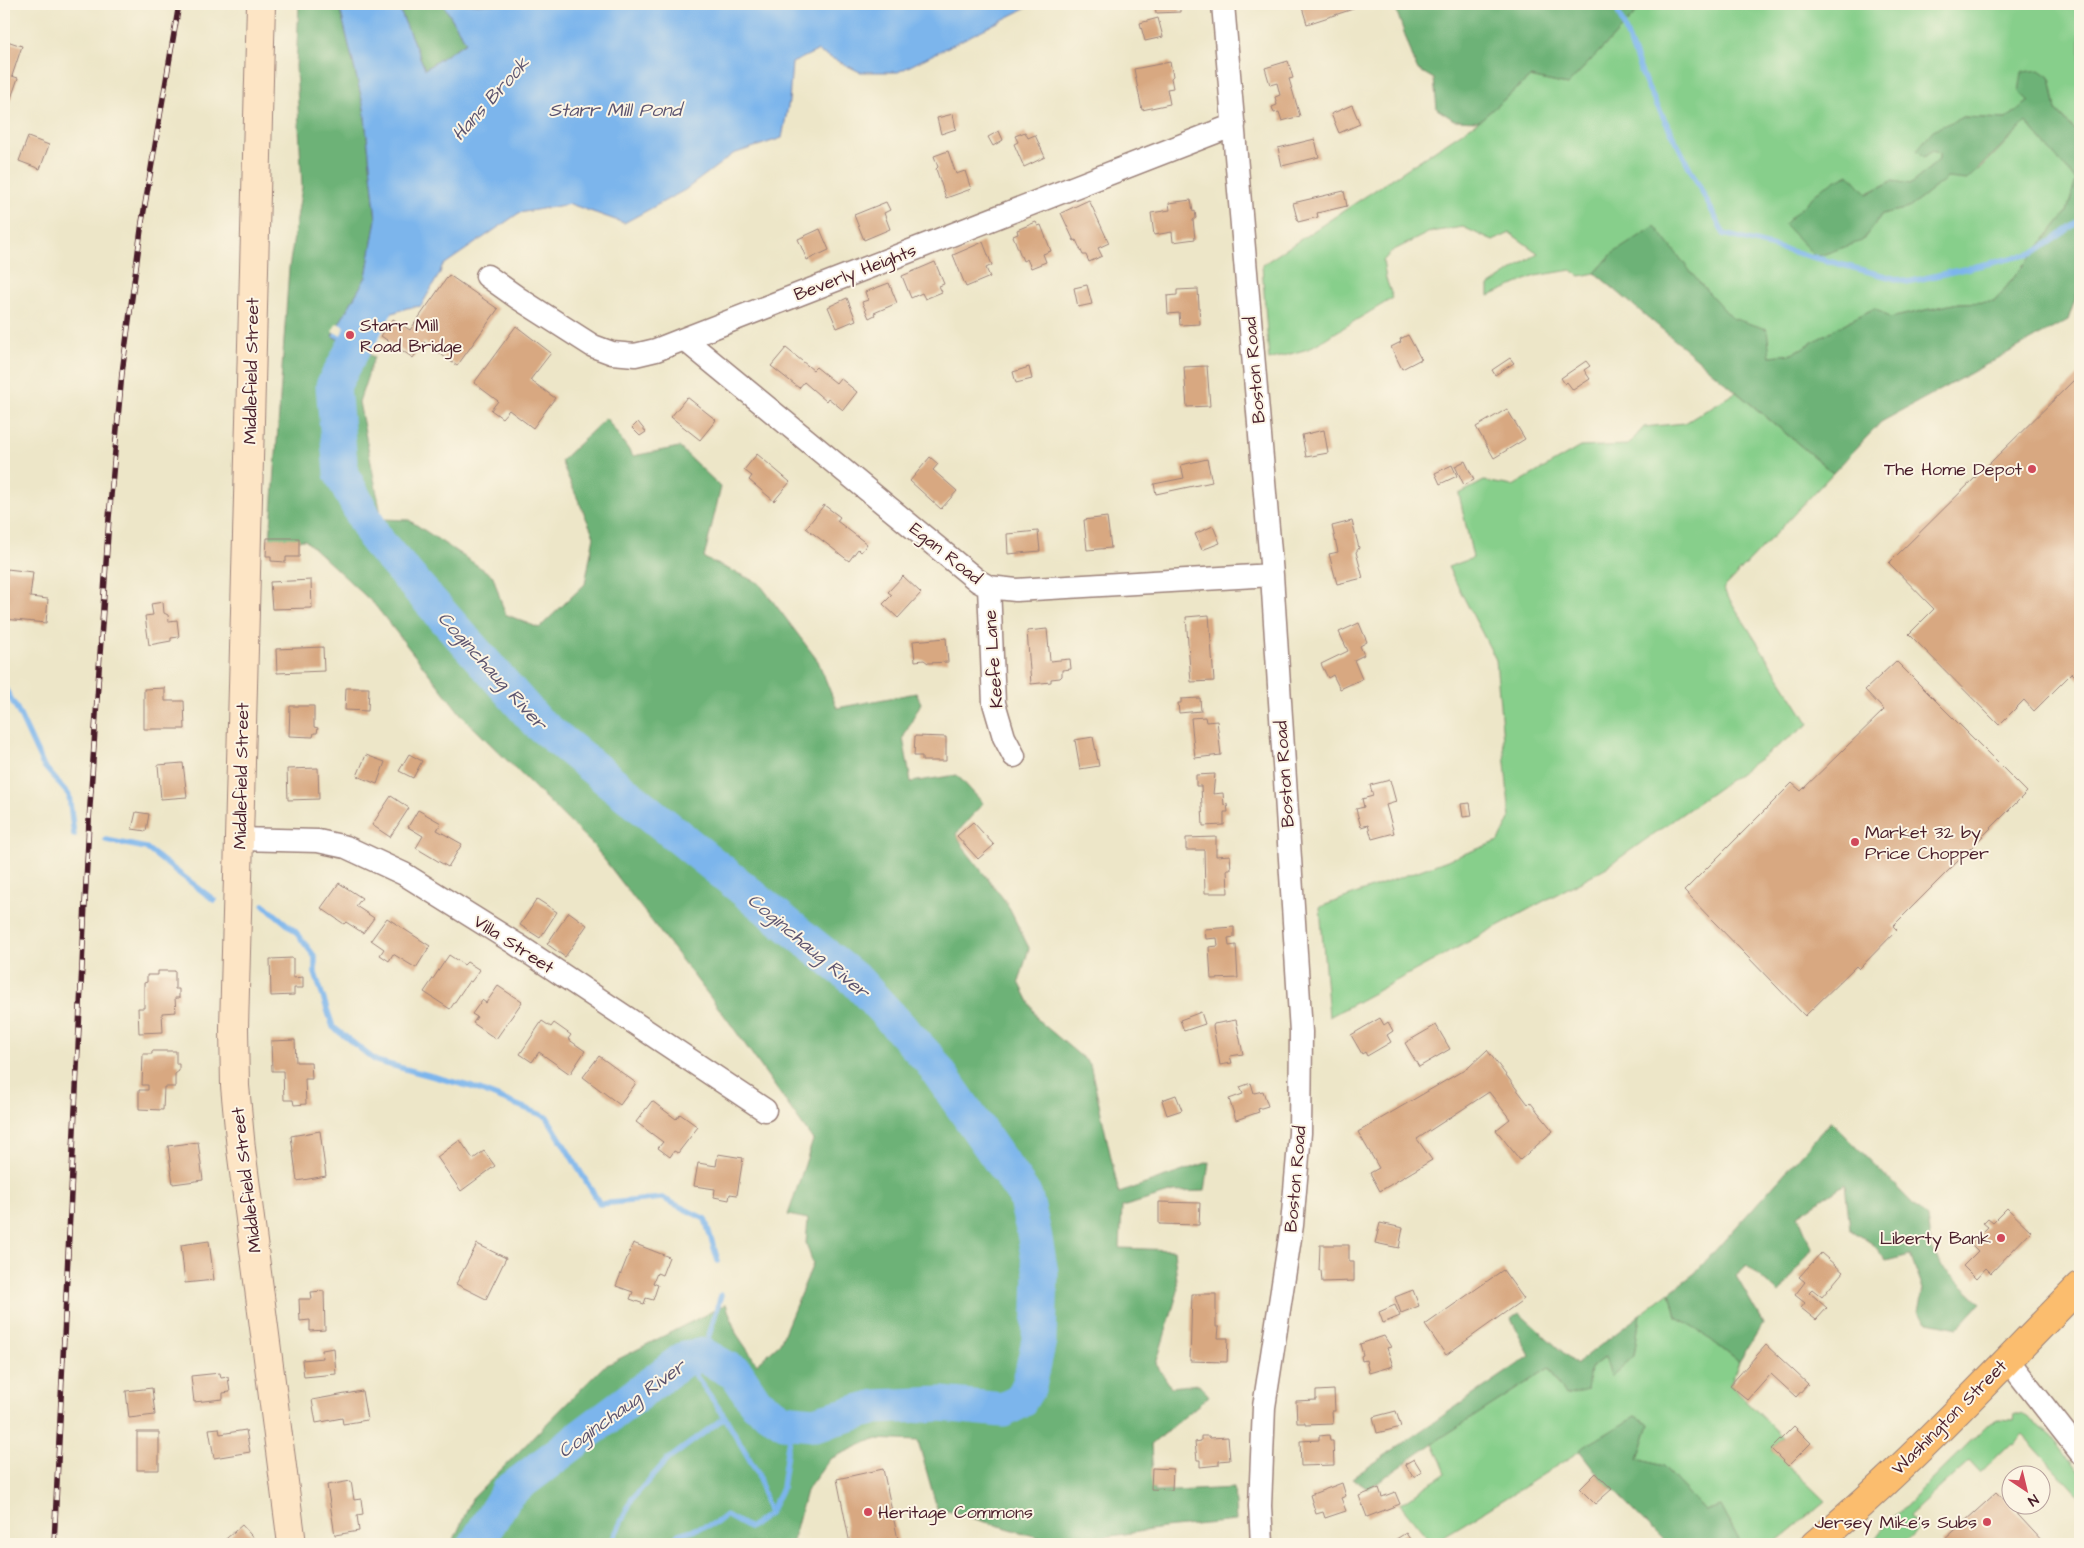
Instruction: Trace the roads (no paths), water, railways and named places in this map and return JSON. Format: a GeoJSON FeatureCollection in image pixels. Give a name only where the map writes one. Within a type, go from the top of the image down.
{"type":"FeatureCollection","features":[{"type":"Feature","properties":{"kind":"highway","name":"Washington Street"},"geometry":{"type":"LineString","coordinates":[[1815,1544],[1868,1498],[2080,1286]]}},
{"type":"Feature","properties":{"kind":"main road","name":"Middlefield Street"},"geometry":{"type":"LineString","coordinates":[[262,4],[253,262],[234,1028],[235,1086],[240,1149],[292,1544]]}},
{"type":"Feature","properties":{"kind":"street","name":"Boston Road"},"geometry":{"type":"LineString","coordinates":[[1223,4],[1272,575],[1300,1032],[1300,1124],[1292,1225],[1264,1407],[1260,1506],[1262,1544]]}},
{"type":"Feature","properties":{"kind":"street","name":"Beverly Heights"},"geometry":{"type":"LineString","coordinates":[[487,276],[593,346],[612,353],[635,355],[656,350],[1234,125]]}},
{"type":"Feature","properties":{"kind":"street","name":"Egan Road"},"geometry":{"type":"LineString","coordinates":[[684,339],[978,581],[989,587],[1016,590],[1272,575]]}},
{"type":"Feature","properties":{"kind":"street","name":"Keefe Lane"},"geometry":{"type":"LineString","coordinates":[[989,587],[994,703],[999,722],[1014,756]]}},
{"type":"Feature","properties":{"kind":"street","name":"Villa Street"},"geometry":{"type":"LineString","coordinates":[[240,839],[318,841],[346,846],[404,874],[516,944],[765,1110]]}},
{"type":"Feature","properties":{"kind":"street"},"geometry":{"type":"LineString","coordinates":[[2007,1359],[2080,1452]]}},
{"type":"Feature","properties":{"kind":"water","name":"Starr Mill Pond"},"geometry":{"type":"Polygon","coordinates":[[[339,4],[397,4],[425,69],[466,42],[443,4],[1034,4],[898,72],[860,72],[817,51],[792,63],[789,101],[782,138],[733,154],[685,190],[624,223],[570,204],[519,213],[442,266],[421,306],[407,308],[387,315],[364,352],[332,336],[366,277],[376,219],[364,108],[339,4]]]}},
{"type":"Feature","properties":{"kind":"waterway"},"geometry":{"type":"LineString","coordinates":[[1615,4],[1646,84],[1724,234],[1908,282],[2034,253],[2080,221]]}},
{"type":"Feature","properties":{"kind":"waterway","name":"Coginchaug River"},"geometry":{"type":"LineString","coordinates":[[376,306],[333,386],[341,473],[376,540],[537,722],[857,981],[930,1060],[1025,1196],[1041,1273],[1039,1340],[1029,1386],[1019,1402],[1003,1410],[941,1404],[876,1407],[814,1424],[783,1421],[756,1403],[737,1374],[703,1355],[684,1359],[508,1492],[476,1544]]}},
{"type":"Feature","properties":{"kind":"waterway"},"geometry":{"type":"LineString","coordinates":[[4,687],[17,709],[43,765],[69,795],[74,835]]}},
{"type":"Feature","properties":{"kind":"waterway"},"geometry":{"type":"LineString","coordinates":[[106,840],[146,848],[214,900]]}},
{"type":"Feature","properties":{"kind":"waterway"},"geometry":{"type":"LineString","coordinates":[[264,905],[295,931],[315,957],[315,973],[333,1027],[376,1061],[472,1087],[547,1117],[600,1204],[662,1198],[705,1219],[718,1261]]}},
{"type":"Feature","properties":{"kind":"waterway"},"geometry":{"type":"LineString","coordinates":[[703,1355],[721,1295]]}},
{"type":"Feature","properties":{"kind":"waterway"},"geometry":{"type":"LineString","coordinates":[[613,1544],[613,1539],[632,1499],[666,1461],[725,1417],[684,1359]]}},
{"type":"Feature","properties":{"kind":"waterway"},"geometry":{"type":"LineString","coordinates":[[725,1417],[758,1474],[769,1514]]}},
{"type":"Feature","properties":{"kind":"waterway"},"geometry":{"type":"LineString","coordinates":[[669,1544],[679,1534],[716,1523],[726,1515],[749,1528],[769,1514],[782,1488],[791,1422]]}},
{"type":"Feature","properties":{"kind":"railway"},"geometry":{"type":"LineString","coordinates":[[54,1544],[89,821],[109,518],[122,373],[142,222],[179,4]]}},
{"type":"Feature","properties":{"kind":"place","name":"Starr Mill Road Bridge"},"geometry":{"type":"Point","coordinates":[350,335]}},
{"type":"Feature","properties":{"kind":"place","name":"The Home Depot"},"geometry":{"type":"Point","coordinates":[2032,469]}},
{"type":"Feature","properties":{"kind":"place","name":"Market 32 by Price Chopper"},"geometry":{"type":"Point","coordinates":[1855,842]}},
{"type":"Feature","properties":{"kind":"place","name":"Liberty Bank"},"geometry":{"type":"Point","coordinates":[2001,1238]}},
{"type":"Feature","properties":{"kind":"place","name":"Heritage Commons"},"geometry":{"type":"Point","coordinates":[868,1512]}},
{"type":"Feature","properties":{"kind":"place","name":"Jersey Mike's Subs"},"geometry":{"type":"Point","coordinates":[1987,1522]}},
{"type":"Feature","properties":{"kind":"water label","name":"Hans Brook"},"geometry":{"type":"Point","coordinates":[490,98]}}]}
